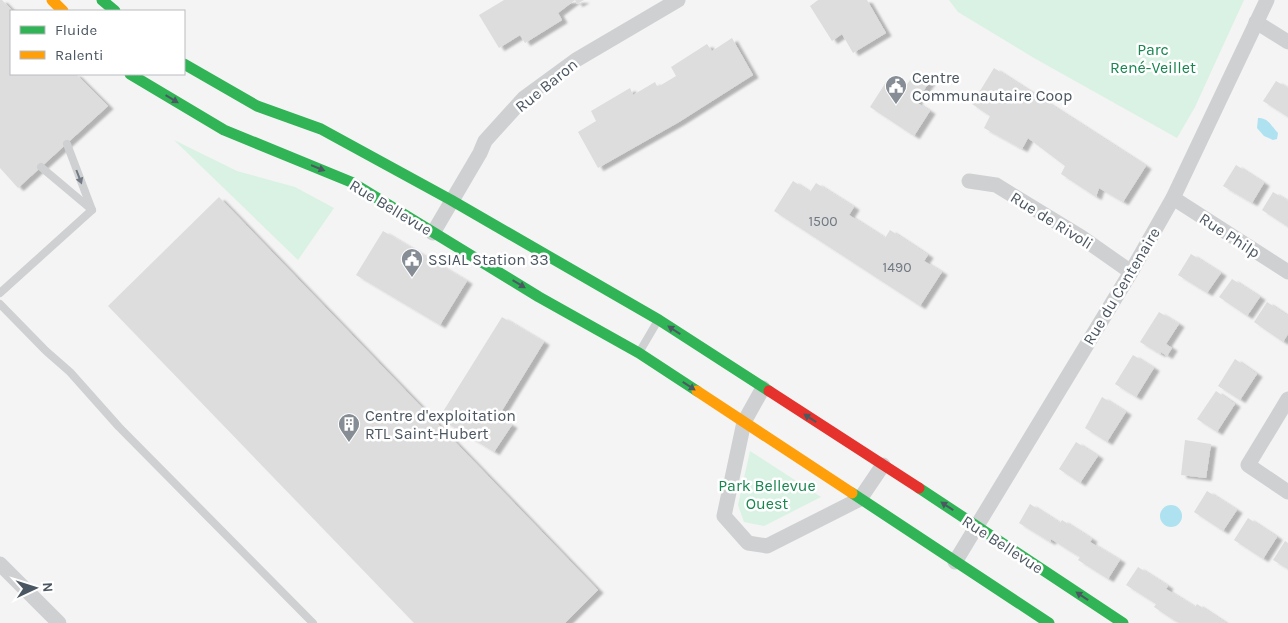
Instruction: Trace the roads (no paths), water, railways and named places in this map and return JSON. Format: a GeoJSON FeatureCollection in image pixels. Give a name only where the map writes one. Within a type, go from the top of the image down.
{"type":"FeatureCollection","features":[{"type":"Feature","properties":{"kind":"street"},"geometry":{"type":"LineString","coordinates":[[52,0],[62,10]]}},
{"type":"Feature","properties":{"kind":"street"},"geometry":{"type":"LineString","coordinates":[[102,0],[115,10]]}},
{"type":"Feature","properties":{"kind":"street","name":"Rue Baron"},"geometry":{"type":"LineString","coordinates":[[433,233],[480,153],[485,141],[524,98],[576,60],[678,0]]}},
{"type":"Feature","properties":{"kind":"street","name":"Rue du Centenaire"},"geometry":{"type":"LineString","coordinates":[[955,562],[1131,272],[1172,198],[1267,0]]}},
{"type":"Feature","properties":{"kind":"street"},"geometry":{"type":"LineString","coordinates":[[1256,22],[1288,42]]}},
{"type":"Feature","properties":{"kind":"street","name":"Rue Bellevue"},"geometry":{"type":"LineString","coordinates":[[185,65],[257,106],[320,129],[451,200],[658,320],[977,526],[1123,623]]}},
{"type":"Feature","properties":{"kind":"street","name":"Rue Bellevue"},"geometry":{"type":"LineString","coordinates":[[132,75],[224,130],[351,182],[539,296],[639,353],[1049,623]]}},
{"type":"Feature","properties":{"kind":"street","name":"Rue de Rivoli"},"geometry":{"type":"LineString","coordinates":[[969,181],[996,185],[1081,237],[1131,272]]}},
{"type":"Feature","properties":{"kind":"street","name":"Rue Philp"},"geometry":{"type":"LineString","coordinates":[[1172,198],[1288,272]]}},
{"type":"Feature","properties":{"kind":"street"},"geometry":{"type":"LineString","coordinates":[[763,388],[744,422],[724,516],[748,543],[768,546],[860,500],[883,465]]}},
{"type":"Feature","properties":{"kind":"street"},"geometry":{"type":"LineString","coordinates":[[1288,399],[1248,465],[1288,492]]}},
{"type":"Feature","properties":{"kind":"street"},"geometry":{"type":"LineString","coordinates":[[0,564],[59,623]]}},
{"type":"Feature","properties":{"kind":"lane"},"geometry":{"type":"LineString","coordinates":[[66,144],[92,210]]}},
{"type":"Feature","properties":{"kind":"lane"},"geometry":{"type":"LineString","coordinates":[[42,167],[92,210]]}},
{"type":"Feature","properties":{"kind":"lane"},"geometry":{"type":"LineString","coordinates":[[0,294],[92,210]]}},
{"type":"Feature","properties":{"kind":"lane"},"geometry":{"type":"LineString","coordinates":[[0,304],[46,351],[70,372],[119,427],[313,623]]}},
{"type":"Feature","properties":{"kind":"lane"},"geometry":{"type":"LineString","coordinates":[[639,353],[658,320]]}},
{"type":"Feature","properties":{"kind":"water"},"geometry":{"type":"Polygon","coordinates":[[[1258,118],[1270,123],[1278,133],[1277,139],[1273,140],[1264,136],[1257,128],[1258,118]]]}},
{"type":"Feature","properties":{"kind":"water"},"geometry":{"type":"Polygon","coordinates":[[[1171,505],[1179,508],[1182,516],[1179,524],[1171,527],[1163,524],[1160,516],[1163,508],[1171,505]]]}},
{"type":"Feature","properties":{"kind":"place","name":"Centre Communautaire Coop"},"geometry":{"type":"Point","coordinates":[896,105]}},
{"type":"Feature","properties":{"kind":"place","name":"SSIAL Station 33"},"geometry":{"type":"Point","coordinates":[412,278]}},
{"type":"Feature","properties":{"kind":"place","name":"Centre d'exploitation RTL Saint-Hubert"},"geometry":{"type":"Point","coordinates":[349,443]}},
{"type":"Feature","properties":{"kind":"park label","name":"Parc René-Veillet"},"geometry":{"type":"Point","coordinates":[1153,58]}},
{"type":"Feature","properties":{"kind":"park label","name":"Park Bellevue Ouest"},"geometry":{"type":"Point","coordinates":[767,494]}}]}
